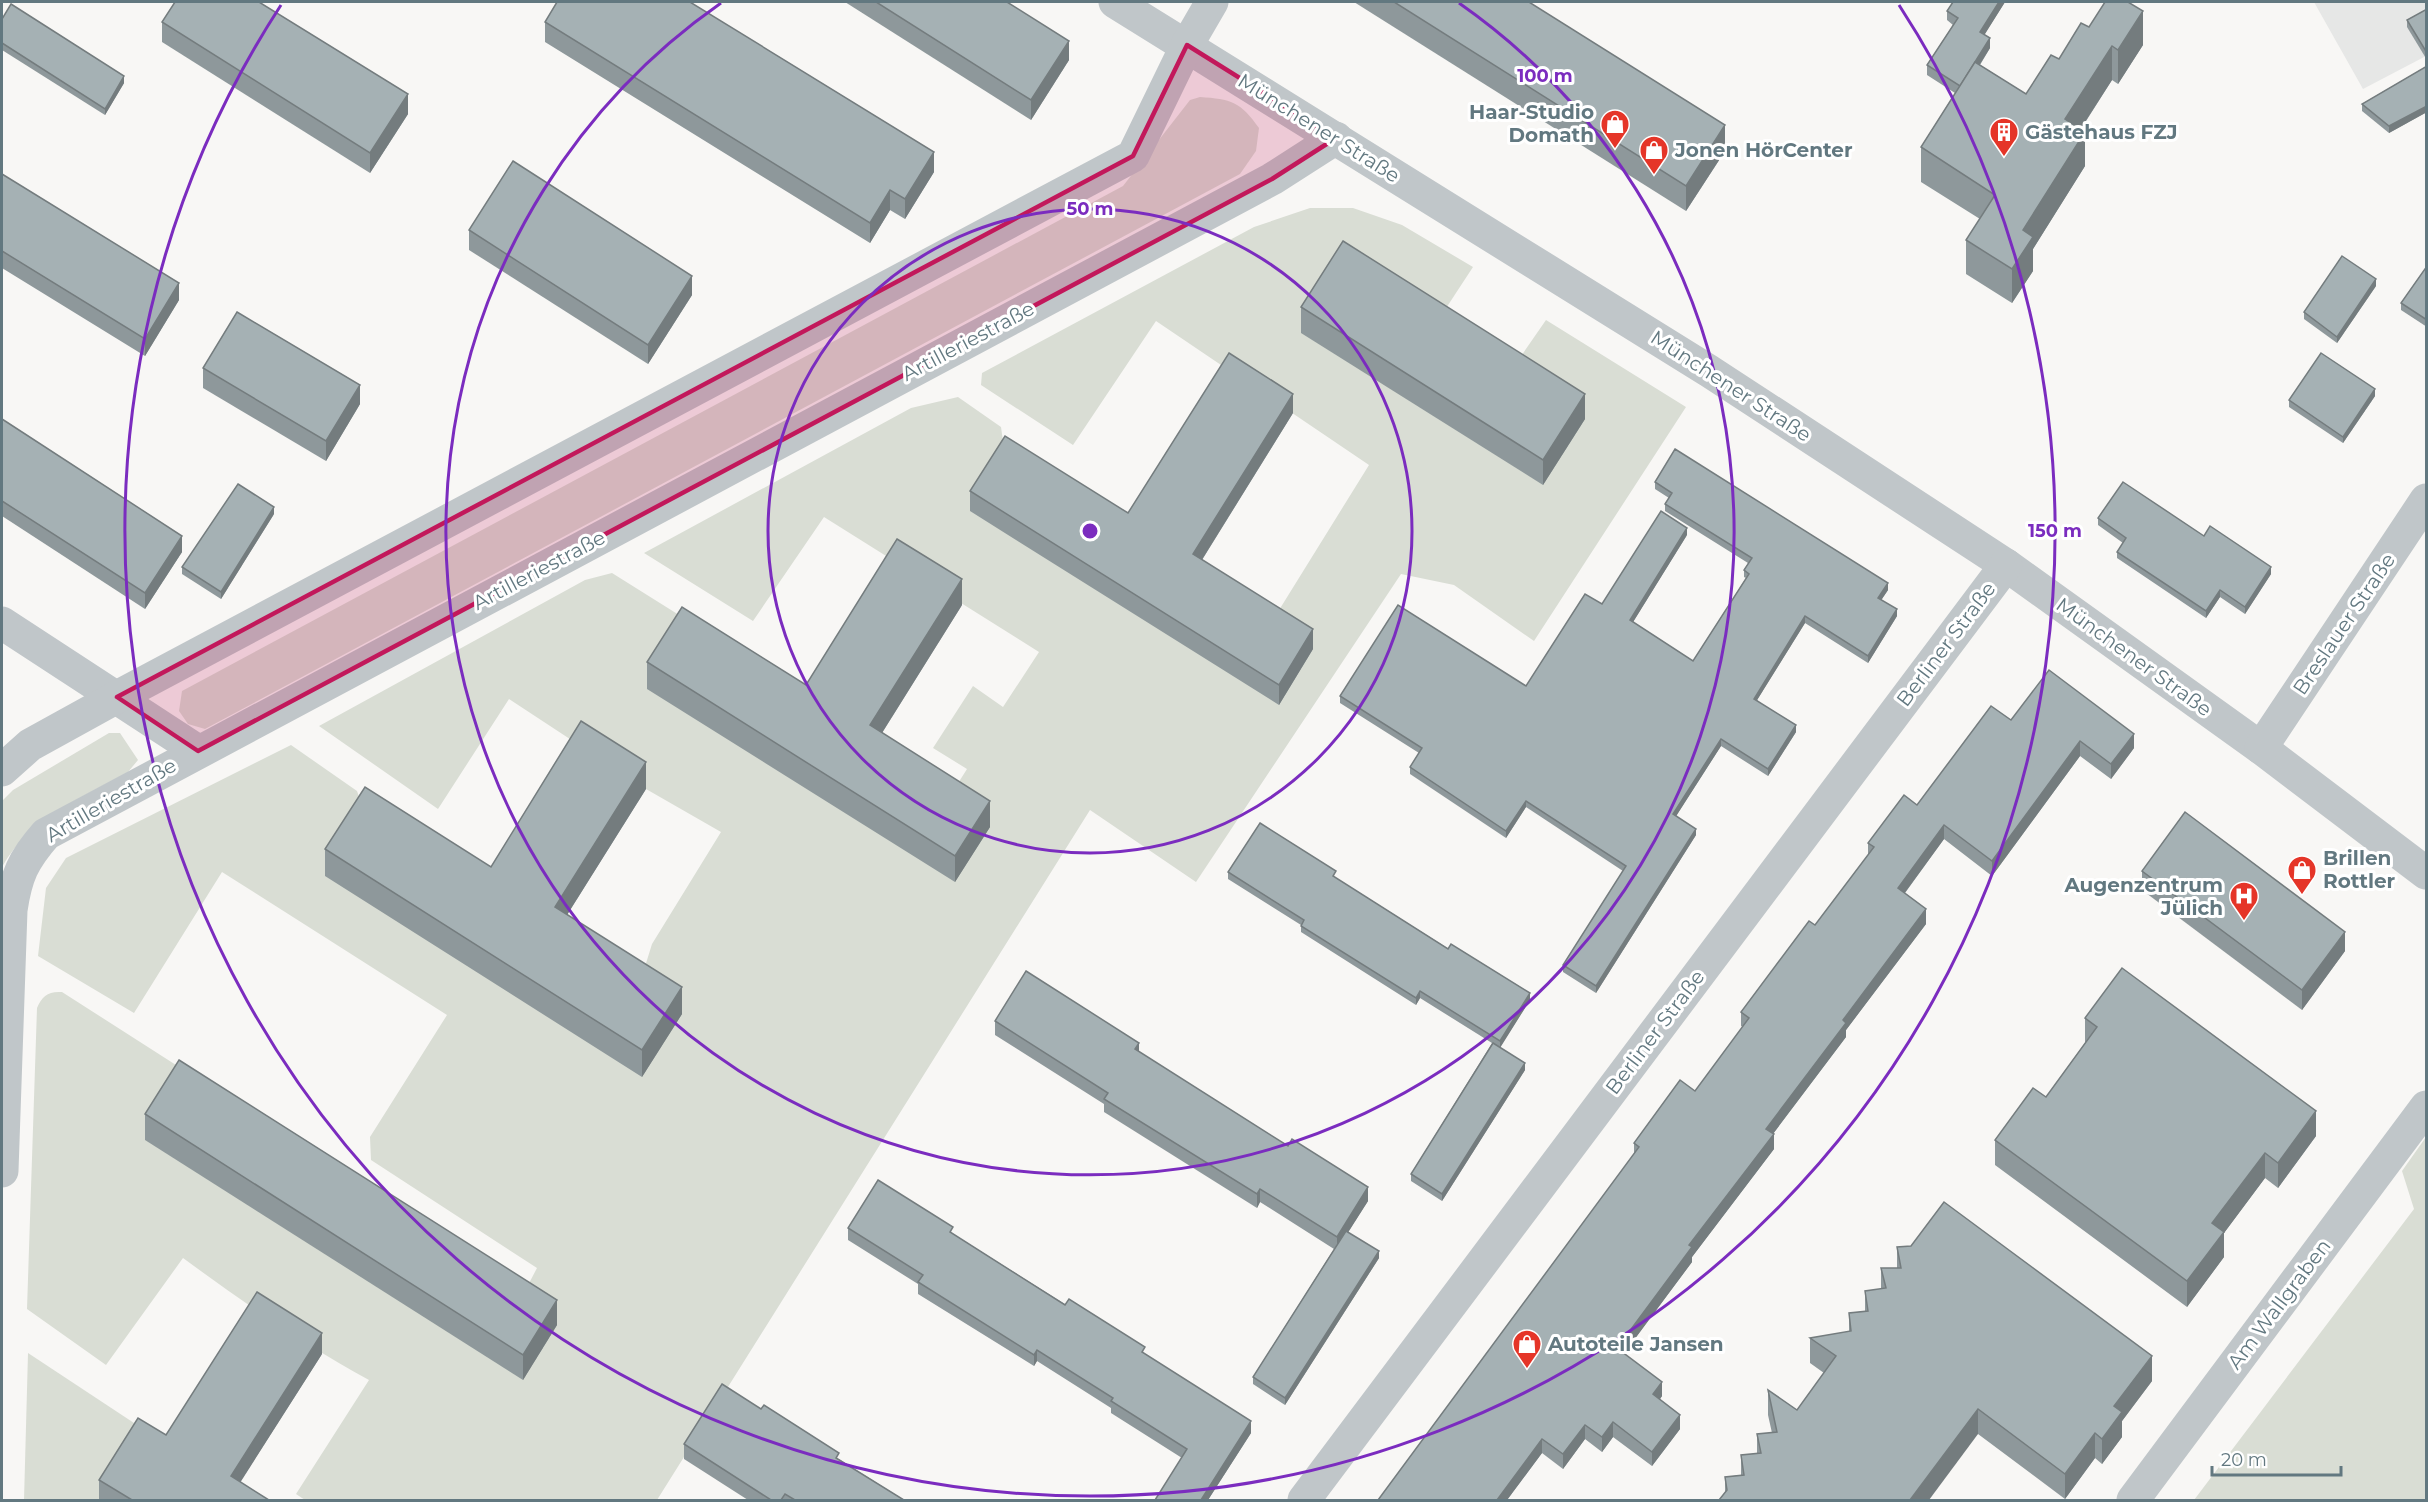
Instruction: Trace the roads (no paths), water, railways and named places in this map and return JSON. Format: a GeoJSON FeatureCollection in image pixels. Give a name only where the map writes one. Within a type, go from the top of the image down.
{"type":"FeatureCollection","features":[{"type":"Feature","properties":{"kind":"street","name":"Münchener Straße"},"geometry":{"type":"LineString","coordinates":[[1115,2],[1709,370],[2006,565],[2261,748],[2427,873]]}},
{"type":"Feature","properties":{"kind":"street"},"geometry":{"type":"LineString","coordinates":[[2,770],[30,745],[117,697],[1133,156],[1187,45],[1212,2]]}},
{"type":"Feature","properties":{"kind":"street","name":"Artilleriestraße"},"geometry":{"type":"LineString","coordinates":[[2,1171],[11,910],[15,882],[27,856],[46,834],[1272,179],[1336,138]]}},
{"type":"Feature","properties":{"kind":"street","name":"Breslauer Straße"},"geometry":{"type":"LineString","coordinates":[[2261,748],[2427,500]]}},
{"type":"Feature","properties":{"kind":"street","name":"Berliner Straße"},"geometry":{"type":"LineString","coordinates":[[1304,1500],[2006,565]]}},
{"type":"Feature","properties":{"kind":"street"},"geometry":{"type":"LineString","coordinates":[[2,623],[198,751]]}},
{"type":"Feature","properties":{"kind":"street","name":"Am Wallgraben"},"geometry":{"type":"LineString","coordinates":[[2133,1500],[2427,1107]]}},
{"type":"Feature","properties":{"kind":"place","name":"Haar-Studio Domath"},"geometry":{"type":"Point","coordinates":[1615,150]}},
{"type":"Feature","properties":{"kind":"place","name":"Gästehaus FZJ"},"geometry":{"type":"Point","coordinates":[2004,158]}},
{"type":"Feature","properties":{"kind":"place","name":"Jonen HörCenter"},"geometry":{"type":"Point","coordinates":[1654,176]}},
{"type":"Feature","properties":{"kind":"place","name":"Brillen Rottler"},"geometry":{"type":"Point","coordinates":[2302,896]}},
{"type":"Feature","properties":{"kind":"place","name":"Augenzentrum Jülich"},"geometry":{"type":"Point","coordinates":[2244,922]}},
{"type":"Feature","properties":{"kind":"place","name":"Autoteile Jansen"},"geometry":{"type":"Point","coordinates":[1527,1370]}}]}
